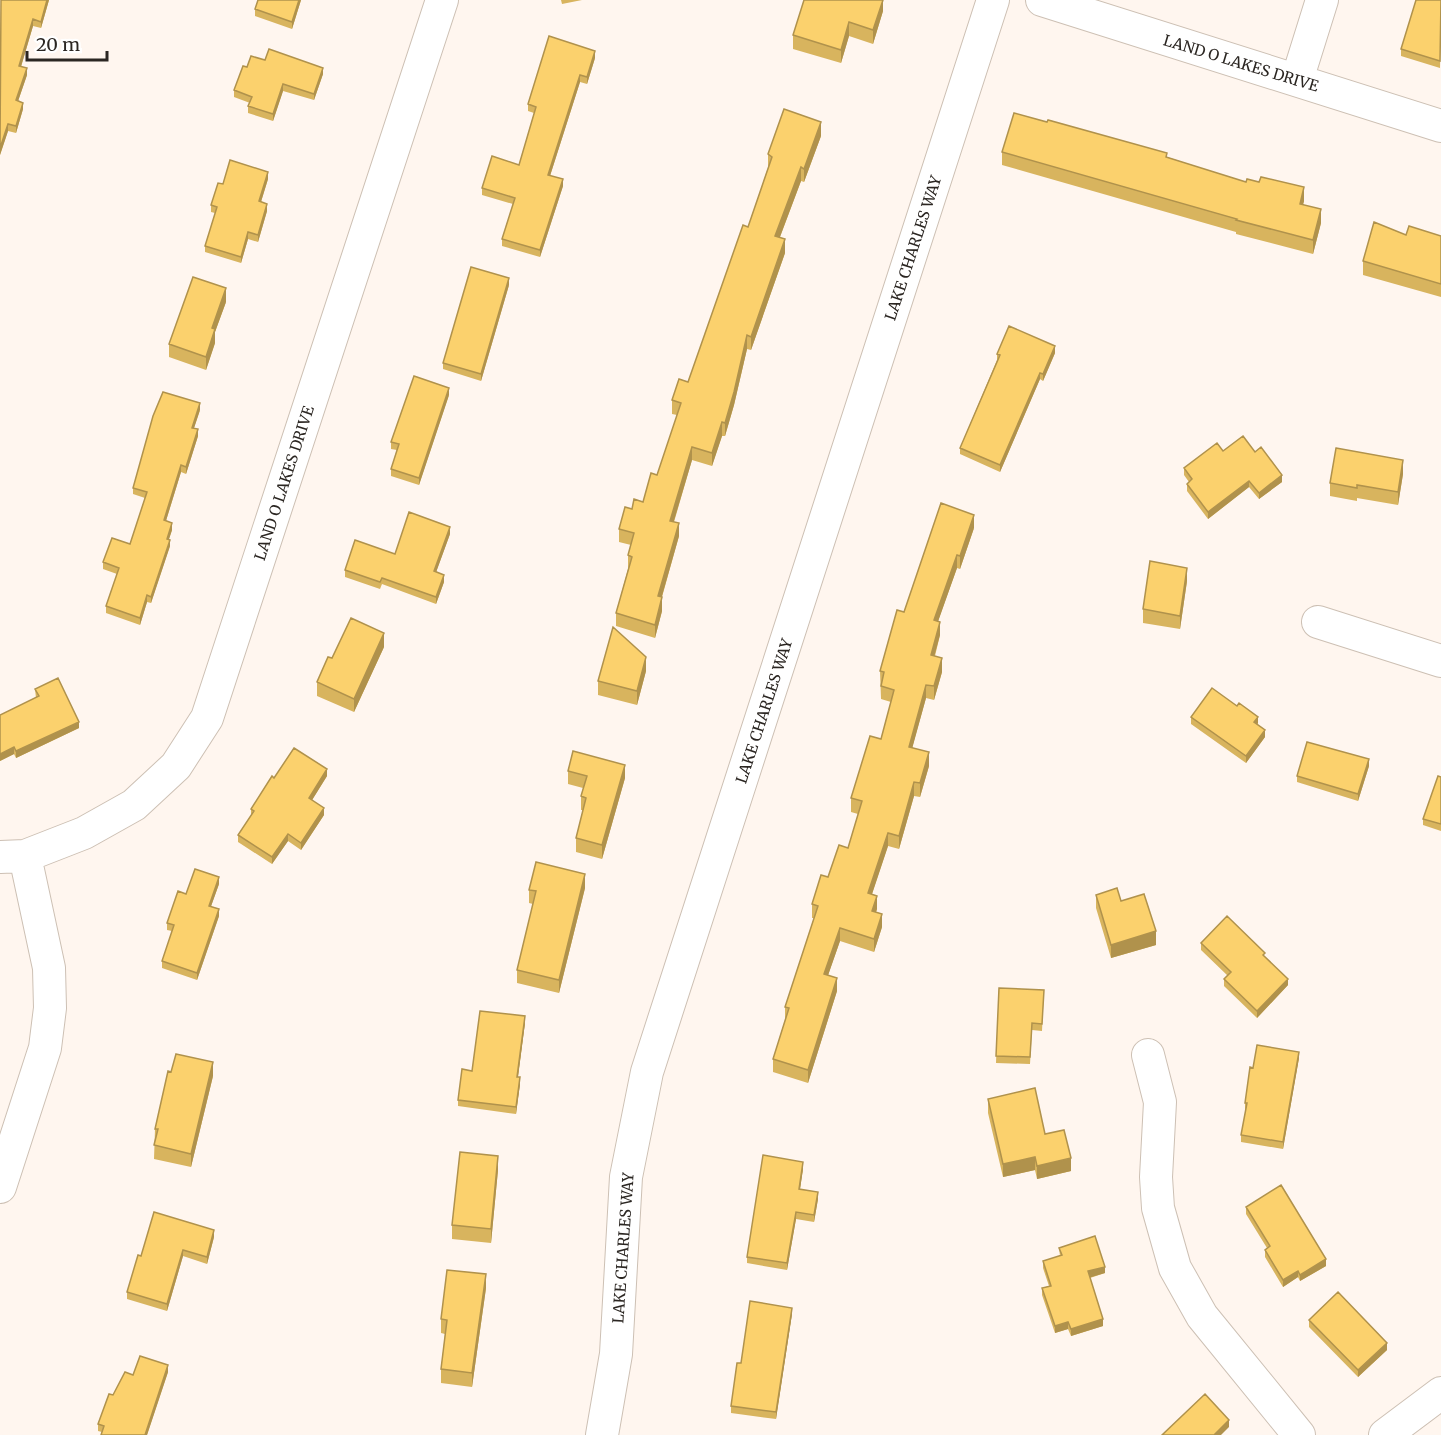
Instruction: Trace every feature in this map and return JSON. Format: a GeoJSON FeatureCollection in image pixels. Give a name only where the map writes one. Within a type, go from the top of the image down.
{"type":"FeatureCollection","features":[{"type":"Feature","properties":{"kind":"street","name":"LAND O LAKES DRIVE"},"geometry":{"type":"LineString","coordinates":[[12,856],[84,833],[134,805],[176,766],[207,718],[442,0]]}},
{"type":"Feature","properties":{"kind":"street","name":"LAKE CHARLES WAY"},"geometry":{"type":"LineString","coordinates":[[602,1435],[616,1354],[626,1177],[648,1072],[993,0]]}},
{"type":"Feature","properties":{"kind":"street","name":"LAND O LAKES DRIVE"},"geometry":{"type":"LineString","coordinates":[[1042,0],[1441,126]]}},
{"type":"Feature","properties":{"kind":"street"},"geometry":{"type":"LineString","coordinates":[[1297,80],[1322,0]]}},
{"type":"Feature","properties":{"kind":"street"},"geometry":{"type":"LineString","coordinates":[[1318,622],[1441,661]]}},
{"type":"Feature","properties":{"kind":"street"},"geometry":{"type":"LineString","coordinates":[[0,1187],[45,1048],[50,1008],[49,968],[12,856]]}},
{"type":"Feature","properties":{"kind":"street"},"geometry":{"type":"LineString","coordinates":[[1148,1055],[1160,1102],[1156,1176],[1158,1208],[1175,1268],[1202,1316],[1299,1435]]}},
{"type":"Feature","properties":{"kind":"street"},"geometry":{"type":"LineString","coordinates":[[1385,1435],[1441,1393]]}},
{"type":"Feature","properties":{"kind":"building"},"geometry":{"type":"Polygon","coordinates":[[[1,0],[47,0],[41,22],[33,19],[19,66],[27,68],[16,100],[23,103],[16,126],[8,124],[0,148],[1,0]]]}},
{"type":"Feature","properties":{"kind":"building"},"geometry":{"type":"Polygon","coordinates":[[[258,0],[299,0],[292,22],[255,9],[258,0]]]}},
{"type":"Feature","properties":{"kind":"building"},"geometry":{"type":"Polygon","coordinates":[[[804,0],[883,0],[873,30],[849,22],[841,50],[793,35],[804,0]]]}},
{"type":"Feature","properties":{"kind":"building"},"geometry":{"type":"Polygon","coordinates":[[[1416,0],[1441,0],[1440,61],[1401,49],[1416,0]]]}},
{"type":"Feature","properties":{"kind":"building"},"geometry":{"type":"Polygon","coordinates":[[[549,36],[595,51],[587,77],[580,75],[548,175],[563,179],[540,250],[502,239],[515,198],[482,188],[492,156],[519,165],[536,107],[528,104],[549,36]]]}},
{"type":"Feature","properties":{"kind":"building"},"geometry":{"type":"Polygon","coordinates":[[[269,49],[323,68],[314,94],[283,84],[273,114],[248,106],[252,97],[234,90],[243,66],[247,67],[251,56],[265,60],[269,49]]]}},
{"type":"Feature","properties":{"kind":"building"},"geometry":{"type":"Polygon","coordinates":[[[784,109],[821,122],[804,169],[801,167],[775,236],[785,239],[751,337],[747,335],[725,423],[722,422],[712,453],[692,447],[670,521],[679,523],[658,596],[662,597],[655,625],[616,613],[632,557],[628,555],[634,533],[619,529],[625,507],[632,509],[634,499],[643,502],[651,473],[657,475],[681,403],[672,400],[679,379],[688,382],[743,225],[748,227],[772,157],[768,154],[784,109]]]}},
{"type":"Feature","properties":{"kind":"building"},"geometry":{"type":"Polygon","coordinates":[[[1014,113],[1047,122],[1048,120],[1167,153],[1166,157],[1246,182],[1247,179],[1259,182],[1261,177],[1304,187],[1300,204],[1321,209],[1313,240],[1002,152],[1014,113]]]}},
{"type":"Feature","properties":{"kind":"building"},"geometry":{"type":"Polygon","coordinates":[[[230,160],[268,172],[259,201],[267,204],[258,235],[248,232],[241,257],[205,246],[217,207],[211,205],[218,183],[223,184],[230,160]]]}},
{"type":"Feature","properties":{"kind":"building"},"geometry":{"type":"Polygon","coordinates":[[[1374,222],[1406,235],[1409,226],[1441,236],[1441,284],[1363,261],[1374,222]]]}},
{"type":"Feature","properties":{"kind":"building"},"geometry":{"type":"Polygon","coordinates":[[[471,267],[509,278],[481,374],[443,363],[471,267]]]}},
{"type":"Feature","properties":{"kind":"building"},"geometry":{"type":"Polygon","coordinates":[[[193,277],[226,288],[212,328],[215,329],[206,357],[169,344],[193,277]]]}},
{"type":"Feature","properties":{"kind":"building"},"geometry":{"type":"Polygon","coordinates":[[[1009,326],[1055,346],[1043,374],[1040,373],[1000,465],[960,448],[1000,355],[997,354],[1009,326]]]}},
{"type":"Feature","properties":{"kind":"building"},"geometry":{"type":"Polygon","coordinates":[[[414,376],[449,388],[419,478],[391,469],[399,444],[391,442],[414,376]]]}},
{"type":"Feature","properties":{"kind":"building"},"geometry":{"type":"Polygon","coordinates":[[[163,392],[200,403],[192,428],[198,429],[186,467],[181,465],[164,520],[172,523],[167,539],[170,540],[151,597],[147,595],[140,618],[106,606],[119,568],[103,562],[112,538],[130,544],[147,492],[133,488],[153,416],[163,392]]]}},
{"type":"Feature","properties":{"kind":"building"},"geometry":{"type":"Polygon","coordinates":[[[1243,436],[1255,452],[1261,447],[1282,475],[1259,493],[1249,481],[1208,512],[1187,484],[1192,479],[1184,468],[1217,443],[1223,451],[1243,436]]]}},
{"type":"Feature","properties":{"kind":"building"},"geometry":{"type":"Polygon","coordinates":[[[1336,448],[1403,460],[1398,492],[1330,483],[1336,448]]]}},
{"type":"Feature","properties":{"kind":"building"},"geometry":{"type":"Polygon","coordinates":[[[941,503],[974,515],[934,620],[940,622],[931,655],[942,658],[934,686],[926,685],[909,747],[929,752],[920,783],[914,782],[899,836],[888,833],[868,893],[877,896],[872,911],[882,914],[874,939],[840,928],[824,974],[837,978],[808,1070],[773,1059],[789,1008],[785,1007],[818,906],[812,904],[821,875],[828,877],[839,845],[848,848],[862,801],[851,798],[870,736],[881,739],[894,690],[881,686],[884,672],[880,671],[897,610],[904,612],[941,503]]]}},
{"type":"Feature","properties":{"kind":"building"},"geometry":{"type":"Polygon","coordinates":[[[409,512],[450,527],[434,571],[444,575],[436,597],[382,578],[380,582],[345,570],[355,540],[395,554],[409,512]]]}},
{"type":"Feature","properties":{"kind":"building"},"geometry":{"type":"Polygon","coordinates":[[[1150,561],[1187,568],[1180,616],[1143,609],[1150,561]]]}},
{"type":"Feature","properties":{"kind":"building"},"geometry":{"type":"Polygon","coordinates":[[[351,618],[384,633],[354,699],[317,682],[328,657],[332,658],[351,618]]]}},
{"type":"Feature","properties":{"kind":"building"},"geometry":{"type":"Polygon","coordinates":[[[613,627],[646,657],[637,691],[598,681],[613,627]]]}},
{"type":"Feature","properties":{"kind":"building"},"geometry":{"type":"Polygon","coordinates":[[[58,678],[79,722],[16,751],[14,747],[0,754],[0,715],[39,696],[35,689],[58,678]]]}},
{"type":"Feature","properties":{"kind":"building"},"geometry":{"type":"Polygon","coordinates":[[[1212,688],[1237,706],[1239,703],[1258,717],[1254,722],[1265,730],[1246,756],[1191,717],[1212,688]]]}},
{"type":"Feature","properties":{"kind":"building"},"geometry":{"type":"Polygon","coordinates":[[[1307,742],[1369,759],[1358,794],[1297,776],[1307,742]]]}},
{"type":"Feature","properties":{"kind":"building"},"geometry":{"type":"Polygon","coordinates":[[[294,748],[327,769],[309,798],[324,808],[301,843],[288,834],[272,857],[238,835],[254,811],[251,809],[272,776],[274,778],[294,748]]]}},
{"type":"Feature","properties":{"kind":"building"},"geometry":{"type":"Polygon","coordinates":[[[573,751],[625,765],[602,845],[576,838],[586,798],[581,796],[587,776],[568,771],[573,751]]]}},
{"type":"Feature","properties":{"kind":"building"},"geometry":{"type":"Polygon","coordinates":[[[1438,776],[1441,777],[1441,824],[1423,819],[1438,776]]]}},
{"type":"Feature","properties":{"kind":"building"},"geometry":{"type":"Polygon","coordinates":[[[536,862],[585,874],[559,980],[517,970],[536,891],[529,890],[536,862]]]}},
{"type":"Feature","properties":{"kind":"building"},"geometry":{"type":"Polygon","coordinates":[[[195,869],[219,877],[209,906],[219,909],[197,973],[162,961],[174,925],[167,923],[178,891],[186,894],[195,869]]]}},
{"type":"Feature","properties":{"kind":"building"},"geometry":{"type":"Polygon","coordinates":[[[1117,888],[1121,901],[1144,894],[1156,931],[1111,945],[1096,895],[1117,888]]]}},
{"type":"Feature","properties":{"kind":"building"},"geometry":{"type":"Polygon","coordinates":[[[1227,916],[1288,979],[1257,1011],[1224,979],[1231,972],[1201,943],[1227,916]]]}},
{"type":"Feature","properties":{"kind":"building"},"geometry":{"type":"Polygon","coordinates":[[[999,988],[1044,990],[1042,1024],[1032,1023],[1030,1057],[996,1056],[999,988]]]}},
{"type":"Feature","properties":{"kind":"building"},"geometry":{"type":"Polygon","coordinates":[[[480,1011],[525,1016],[517,1077],[520,1077],[516,1107],[458,1100],[462,1069],[472,1071],[480,1011]]]}},
{"type":"Feature","properties":{"kind":"building"},"geometry":{"type":"Polygon","coordinates":[[[1257,1045],[1299,1052],[1283,1142],[1241,1135],[1250,1067],[1253,1068],[1257,1045]]]}},
{"type":"Feature","properties":{"kind":"building"},"geometry":{"type":"Polygon","coordinates":[[[176,1054],[213,1062],[191,1154],[154,1145],[158,1129],[155,1129],[168,1071],[171,1072],[176,1054]]]}},
{"type":"Feature","properties":{"kind":"building"},"geometry":{"type":"Polygon","coordinates":[[[1035,1088],[1045,1134],[1064,1130],[1071,1158],[1037,1166],[1035,1157],[1003,1164],[988,1099],[1035,1088]]]}},
{"type":"Feature","properties":{"kind":"building"},"geometry":{"type":"Polygon","coordinates":[[[460,1152],[498,1156],[491,1229],[452,1225],[460,1152]]]}},
{"type":"Feature","properties":{"kind":"building"},"geometry":{"type":"Polygon","coordinates":[[[763,1155],[803,1162],[799,1189],[818,1192],[814,1215],[796,1212],[787,1263],[747,1257],[763,1155]]]}},
{"type":"Feature","properties":{"kind":"building"},"geometry":{"type":"Polygon","coordinates":[[[1281,1185],[1326,1259],[1300,1275],[1298,1271],[1283,1280],[1265,1250],[1270,1246],[1246,1207],[1281,1185]]]}},
{"type":"Feature","properties":{"kind":"building"},"geometry":{"type":"Polygon","coordinates":[[[154,1212],[214,1230],[207,1257],[183,1250],[167,1304],[127,1292],[154,1212]]]}},
{"type":"Feature","properties":{"kind":"building"},"geometry":{"type":"Polygon","coordinates":[[[1095,1236],[1105,1267],[1088,1271],[1103,1319],[1071,1329],[1068,1322],[1055,1326],[1042,1288],[1051,1286],[1043,1261],[1062,1255],[1059,1248],[1095,1236]]]}},
{"type":"Feature","properties":{"kind":"building"},"geometry":{"type":"Polygon","coordinates":[[[447,1270],[486,1274],[472,1373],[441,1369],[447,1320],[441,1319],[447,1270]]]}},
{"type":"Feature","properties":{"kind":"building"},"geometry":{"type":"Polygon","coordinates":[[[1338,1292],[1387,1343],[1358,1370],[1309,1320],[1338,1292]]]}},
{"type":"Feature","properties":{"kind":"building"},"geometry":{"type":"Polygon","coordinates":[[[750,1301],[792,1308],[776,1412],[731,1406],[737,1363],[741,1363],[750,1301]]]}},
{"type":"Feature","properties":{"kind":"building"},"geometry":{"type":"Polygon","coordinates":[[[140,1356],[168,1365],[145,1435],[101,1435],[104,1426],[98,1424],[109,1394],[113,1395],[125,1372],[133,1375],[140,1356]]]}},
{"type":"Feature","properties":{"kind":"building"},"geometry":{"type":"Polygon","coordinates":[[[1205,1394],[1229,1420],[1214,1435],[1162,1435],[1205,1394]]]}}]}
